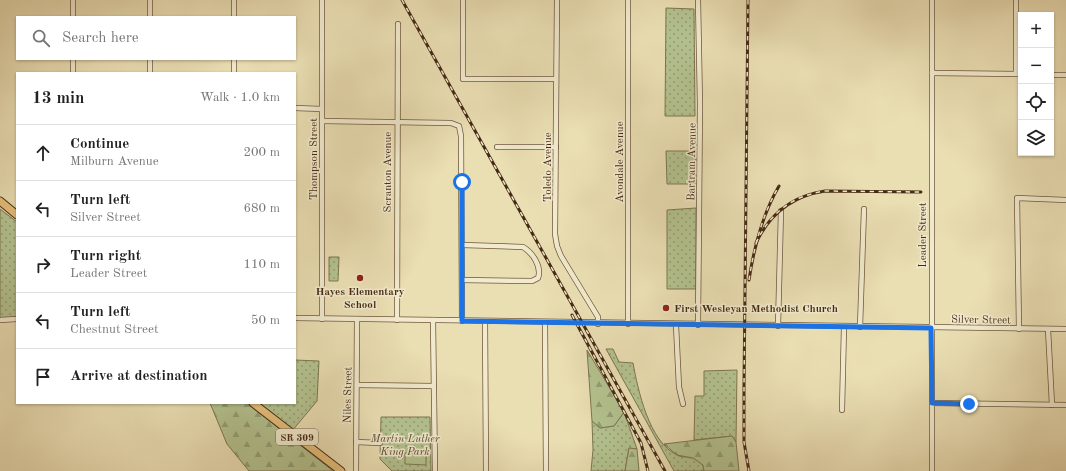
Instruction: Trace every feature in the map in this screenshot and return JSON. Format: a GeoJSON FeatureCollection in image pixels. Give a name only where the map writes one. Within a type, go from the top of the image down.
{"type":"FeatureCollection","features":[{"type":"Feature","properties":{"kind":"main road"},"geometry":{"type":"LineString","coordinates":[[0,201],[16,214]]}},
{"type":"Feature","properties":{"kind":"main road","name":"SR 309"},"geometry":{"type":"LineString","coordinates":[[254,404],[341,471]]}},
{"type":"Feature","properties":{"kind":"street"},"geometry":{"type":"LineString","coordinates":[[73,0],[73,16]]}},
{"type":"Feature","properties":{"kind":"street"},"geometry":{"type":"LineString","coordinates":[[150,0],[150,16]]}},
{"type":"Feature","properties":{"kind":"street"},"geometry":{"type":"LineString","coordinates":[[234,0],[234,16]]}},
{"type":"Feature","properties":{"kind":"street","name":"Thompson Street"},"geometry":{"type":"LineString","coordinates":[[322,0],[322,319]]}},
{"type":"Feature","properties":{"kind":"street"},"geometry":{"type":"LineString","coordinates":[[463,0],[463,79],[556,79]]}},
{"type":"Feature","properties":{"kind":"street","name":"Toledo Avenue"},"geometry":{"type":"LineString","coordinates":[[557,0],[555,234],[557,246],[598,317],[598,324]]}},
{"type":"Feature","properties":{"kind":"street","name":"Avondale Avenue"},"geometry":{"type":"LineString","coordinates":[[628,0],[628,324]]}},
{"type":"Feature","properties":{"kind":"street","name":"Bartram Avenue"},"geometry":{"type":"LineString","coordinates":[[698,0],[700,111],[698,325]]}},
{"type":"Feature","properties":{"kind":"street","name":"Leader Street"},"geometry":{"type":"LineString","coordinates":[[932,0],[932,471]]}},
{"type":"Feature","properties":{"kind":"street"},"geometry":{"type":"LineString","coordinates":[[932,73],[1018,74],[1016,0]]}},
{"type":"Feature","properties":{"kind":"street","name":"Scranton Avenue"},"geometry":{"type":"LineString","coordinates":[[397,320],[396,123],[398,24]]}},
{"type":"Feature","properties":{"kind":"street"},"geometry":{"type":"LineString","coordinates":[[73,60],[73,72]]}},
{"type":"Feature","properties":{"kind":"street"},"geometry":{"type":"LineString","coordinates":[[150,60],[150,72]]}},
{"type":"Feature","properties":{"kind":"street"},"geometry":{"type":"LineString","coordinates":[[234,60],[234,72]]}},
{"type":"Feature","properties":{"kind":"street"},"geometry":{"type":"LineString","coordinates":[[1054,75],[1066,75]]}},
{"type":"Feature","properties":{"kind":"street"},"geometry":{"type":"LineString","coordinates":[[296,108],[322,108]]}},
{"type":"Feature","properties":{"kind":"street"},"geometry":{"type":"LineString","coordinates":[[322,121],[451,123],[459,126],[461,136],[463,245],[462,321]]}},
{"type":"Feature","properties":{"kind":"street"},"geometry":{"type":"LineString","coordinates":[[497,147],[556,147]]}},
{"type":"Feature","properties":{"kind":"street"},"geometry":{"type":"LineString","coordinates":[[1019,329],[1017,198],[1066,200]]}},
{"type":"Feature","properties":{"kind":"street"},"geometry":{"type":"LineString","coordinates":[[860,327],[864,209]]}},
{"type":"Feature","properties":{"kind":"street"},"geometry":{"type":"LineString","coordinates":[[778,326],[781,211]]}},
{"type":"Feature","properties":{"kind":"street"},"geometry":{"type":"LineString","coordinates":[[462,280],[532,281],[538,278],[540,272],[529,250],[523,247],[463,245]]}},
{"type":"Feature","properties":{"kind":"street","name":"Silver Street"},"geometry":{"type":"LineString","coordinates":[[296,318],[598,324],[1066,329]]}},
{"type":"Feature","properties":{"kind":"street"},"geometry":{"type":"LineString","coordinates":[[0,320],[16,319]]}},
{"type":"Feature","properties":{"kind":"street","name":"Niles Street"},"geometry":{"type":"LineString","coordinates":[[356,471],[357,319]]}},
{"type":"Feature","properties":{"kind":"street"},"geometry":{"type":"LineString","coordinates":[[433,320],[435,471]]}},
{"type":"Feature","properties":{"kind":"street"},"geometry":{"type":"LineString","coordinates":[[485,321],[486,471]]}},
{"type":"Feature","properties":{"kind":"street"},"geometry":{"type":"LineString","coordinates":[[545,323],[546,471]]}},
{"type":"Feature","properties":{"kind":"street"},"geometry":{"type":"LineString","coordinates":[[676,324],[679,387],[683,404]]}},
{"type":"Feature","properties":{"kind":"street"},"geometry":{"type":"LineString","coordinates":[[842,410],[844,326]]}},
{"type":"Feature","properties":{"kind":"street"},"geometry":{"type":"LineString","coordinates":[[1048,329],[1052,405]]}},
{"type":"Feature","properties":{"kind":"street"},"geometry":{"type":"LineString","coordinates":[[357,385],[434,386]]}},
{"type":"Feature","properties":{"kind":"street"},"geometry":{"type":"LineString","coordinates":[[932,403],[1066,405]]}},
{"type":"Feature","properties":{"kind":"street"},"geometry":{"type":"LineString","coordinates":[[356,442],[380,443]]}},
{"type":"Feature","properties":{"kind":"green space"},"geometry":{"type":"Polygon","coordinates":[[[666,8],[694,9],[695,116],[665,116],[666,8]]]}},
{"type":"Feature","properties":{"kind":"green space"},"geometry":{"type":"Polygon","coordinates":[[[666,151],[696,151],[695,184],[667,184],[666,151]]]}},
{"type":"Feature","properties":{"kind":"green space"},"geometry":{"type":"Polygon","coordinates":[[[696,208],[696,289],[667,289],[667,210],[696,208]]]}},
{"type":"Feature","properties":{"kind":"green space"},"geometry":{"type":"Polygon","coordinates":[[[0,209],[16,221],[16,318],[0,318],[0,209]]]}},
{"type":"Feature","properties":{"kind":"green space"},"geometry":{"type":"Polygon","coordinates":[[[329,257],[339,257],[338,281],[329,281],[329,257]]]}},
{"type":"Feature","properties":{"kind":"green space"},"geometry":{"type":"Polygon","coordinates":[[[606,349],[613,349],[619,362],[633,363],[646,414],[659,439],[667,448],[677,455],[691,457],[697,460],[703,465],[704,471],[674,471],[606,349]]]}},
{"type":"Feature","properties":{"kind":"green space"},"geometry":{"type":"Polygon","coordinates":[[[587,350],[624,412],[614,426],[600,428],[592,421],[587,350]]]}},
{"type":"Feature","properties":{"kind":"green space"},"geometry":{"type":"Polygon","coordinates":[[[296,360],[319,361],[317,401],[292,431],[258,404],[296,404],[296,360]]]}},
{"type":"Feature","properties":{"kind":"green space"},"geometry":{"type":"Polygon","coordinates":[[[737,370],[736,442],[732,436],[694,440],[695,396],[704,396],[704,371],[737,370]]]}},
{"type":"Feature","properties":{"kind":"green space"},"geometry":{"type":"Polygon","coordinates":[[[210,404],[248,404],[333,471],[249,471],[227,444],[210,404]]]}},
{"type":"Feature","properties":{"kind":"green space"},"geometry":{"type":"Polygon","coordinates":[[[624,412],[637,449],[629,448],[625,471],[591,471],[593,450],[592,421],[600,428],[614,426],[624,412]]]}},
{"type":"Feature","properties":{"kind":"green space","name":"Martin Luther King Park"},"geometry":{"type":"Polygon","coordinates":[[[381,417],[430,417],[431,471],[392,471],[380,459],[381,417]]]}},
{"type":"Feature","properties":{"kind":"green space"},"geometry":{"type":"Polygon","coordinates":[[[732,436],[736,442],[739,471],[704,471],[703,465],[693,458],[677,455],[664,444],[732,436]]]}},
{"type":"Feature","properties":{"kind":"green space"},"geometry":{"type":"Polygon","coordinates":[[[629,448],[637,449],[639,471],[625,471],[629,448]]]}},
{"type":"Feature","properties":{"kind":"green space"},"geometry":{"type":"Polygon","coordinates":[[[405,453],[426,454],[426,465],[405,464],[405,453]]]}},
{"type":"Feature","properties":{"kind":"railway"},"geometry":{"type":"LineString","coordinates":[[402,0],[665,471]]}},
{"type":"Feature","properties":{"kind":"railway"},"geometry":{"type":"LineString","coordinates":[[748,0],[744,442],[749,471]]}},
{"type":"Feature","properties":{"kind":"railway"},"geometry":{"type":"LineString","coordinates":[[749,280],[753,255],[763,220],[779,186]]}},
{"type":"Feature","properties":{"kind":"railway"},"geometry":{"type":"LineString","coordinates":[[756,243],[768,223],[775,215],[792,202],[813,193],[825,191],[921,192]]}},
{"type":"Feature","properties":{"kind":"railway"},"geometry":{"type":"LineString","coordinates":[[572,315],[641,443],[648,471]]}},
{"type":"Feature","properties":{"kind":"place","name":"Hayes Elementary School"},"geometry":{"type":"Point","coordinates":[360,278]}},
{"type":"Feature","properties":{"kind":"place","name":"First Wesleyan Methodist Church"},"geometry":{"type":"Point","coordinates":[666,308]}},
{"type":"Feature","properties":{"kind":"route"},"geometry":{"type":"LineString","coordinates":[[462,182],[462,321],[580,324],[931,328],[932,403],[969,404]]}}]}
